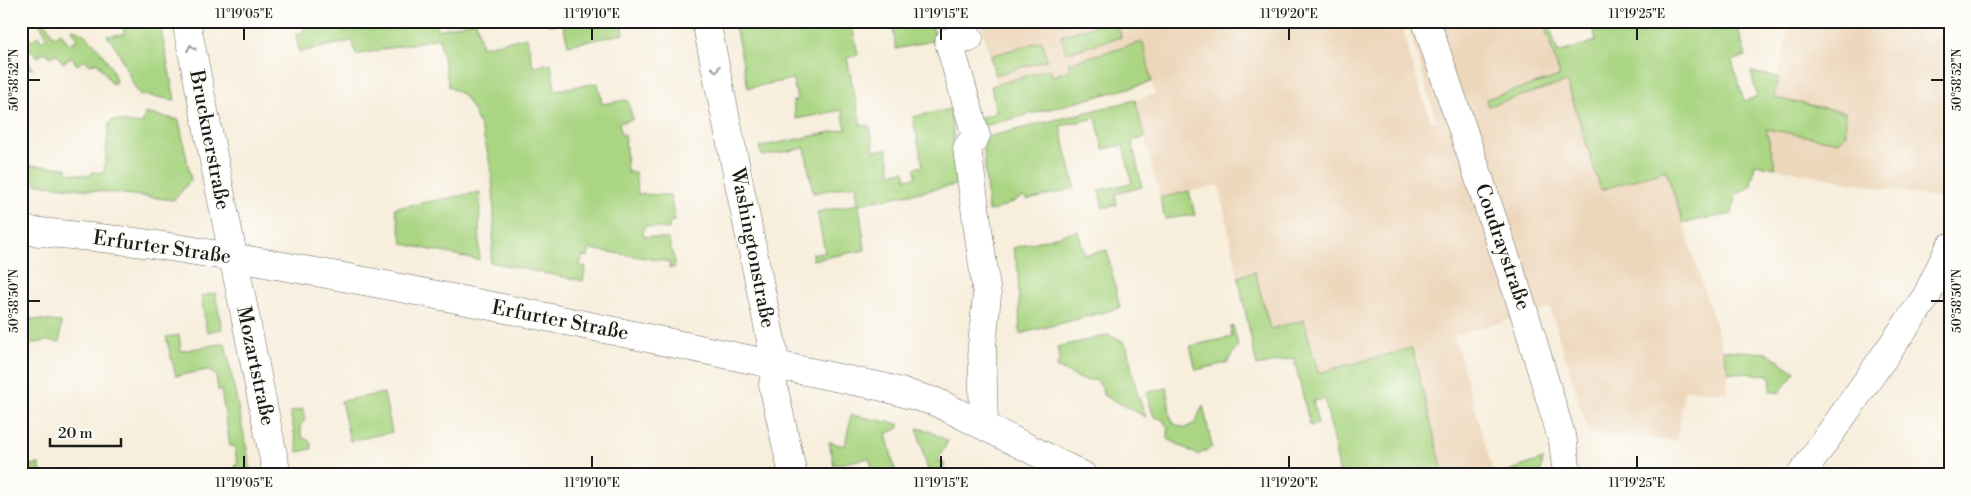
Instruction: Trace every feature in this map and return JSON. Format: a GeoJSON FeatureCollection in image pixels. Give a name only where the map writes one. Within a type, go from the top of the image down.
{"type":"FeatureCollection","features":[{"type":"Feature","properties":{"kind":"street","name":"Brucknerstraße"},"geometry":{"type":"LineString","coordinates":[[186,21],[232,258]]}},
{"type":"Feature","properties":{"kind":"street","name":"Washingtonstraße"},"geometry":{"type":"LineString","coordinates":[[706,21],[776,365],[773,386],[792,475]]}},
{"type":"Feature","properties":{"kind":"street","name":"Coudraystraße"},"geometry":{"type":"LineString","coordinates":[[1426,21],[1525,315],[1563,442],[1567,475]]}},
{"type":"Feature","properties":{"kind":"street"},"geometry":{"type":"LineString","coordinates":[[969,38],[949,42],[976,136],[967,148],[987,294],[982,346],[984,425]]}},
{"type":"Feature","properties":{"kind":"street","name":"Erfurter Straße"},"geometry":{"type":"LineString","coordinates":[[21,230],[155,245],[232,258],[434,296],[883,387],[936,402],[1082,475]]}},
{"type":"Feature","properties":{"kind":"street"},"geometry":{"type":"LineString","coordinates":[[1801,475],[1926,297],[1950,247]]}},
{"type":"Feature","properties":{"kind":"street","name":"Mozartstraße"},"geometry":{"type":"LineString","coordinates":[[232,258],[277,475]]}},
{"type":"Feature","properties":{"kind":"shaded area"},"geometry":{"type":"Polygon","coordinates":[[[980,21],[1401,21],[1410,59],[1431,122],[1458,114],[1436,120],[1408,23],[1548,21],[1601,189],[1666,169],[1723,350],[1728,372],[1727,392],[1684,390],[1677,441],[1589,434],[1550,308],[1454,336],[1494,475],[1444,475],[1412,348],[1318,373],[1297,370],[1294,358],[1257,366],[1219,185],[1160,198],[1135,100],[1155,94],[1152,83],[1002,121],[994,71],[980,21]]]}},
{"type":"Feature","properties":{"kind":"shaded area"},"geometry":{"type":"Polygon","coordinates":[[[1789,21],[1950,21],[1950,201],[1776,168],[1766,129],[1839,142],[1844,112],[1774,98],[1789,21]]]}},
{"type":"Feature","properties":{"kind":"green space"},"geometry":{"type":"Polygon","coordinates":[[[41,21],[46,24],[54,37],[61,33],[69,44],[78,39],[71,29],[85,35],[99,49],[111,67],[116,82],[112,84],[97,62],[90,65],[85,60],[77,65],[72,57],[63,63],[56,54],[50,57],[46,52],[38,57],[33,51],[25,56],[33,69],[21,66],[21,46],[27,41],[21,36],[21,25],[31,41],[38,36],[41,41],[47,37],[39,22],[41,21]]]}},
{"type":"Feature","properties":{"kind":"green space"},"geometry":{"type":"Polygon","coordinates":[[[117,21],[159,21],[175,100],[139,94],[121,57],[107,36],[124,34],[124,27],[117,26],[117,21]]]}},
{"type":"Feature","properties":{"kind":"green space"},"geometry":{"type":"Polygon","coordinates":[[[303,21],[435,21],[437,30],[476,21],[482,47],[527,37],[533,67],[551,63],[555,90],[598,83],[602,104],[627,100],[633,119],[619,123],[621,135],[625,134],[627,172],[635,172],[638,194],[670,195],[675,221],[670,221],[669,229],[644,226],[643,236],[668,239],[675,262],[674,268],[669,268],[670,262],[590,249],[588,257],[582,256],[580,266],[586,267],[583,281],[490,262],[493,243],[494,200],[488,155],[475,114],[465,97],[449,87],[439,38],[356,55],[352,41],[299,52],[296,34],[305,32],[303,21]]]}},
{"type":"Feature","properties":{"kind":"green space"},"geometry":{"type":"Polygon","coordinates":[[[547,21],[622,21],[624,34],[568,45],[563,23],[548,25],[547,21]]]}},
{"type":"Feature","properties":{"kind":"green space"},"geometry":{"type":"Polygon","coordinates":[[[734,21],[851,21],[858,55],[847,58],[861,126],[870,125],[874,151],[887,149],[891,173],[905,171],[906,179],[916,177],[915,168],[923,166],[913,117],[950,109],[956,185],[859,204],[865,250],[813,260],[812,254],[825,252],[817,212],[858,204],[856,185],[813,193],[805,148],[762,156],[759,147],[846,129],[842,110],[796,119],[793,101],[797,100],[793,79],[748,88],[734,21]]]}},
{"type":"Feature","properties":{"kind":"green space"},"geometry":{"type":"Polygon","coordinates":[[[892,21],[931,21],[936,40],[896,49],[892,21]]]}},
{"type":"Feature","properties":{"kind":"green space"},"geometry":{"type":"Polygon","coordinates":[[[1111,21],[1117,21],[1121,37],[1066,53],[1061,36],[1111,21]]]}},
{"type":"Feature","properties":{"kind":"green space"},"geometry":{"type":"Polygon","coordinates":[[[1543,21],[1548,21],[1558,53],[1596,41],[1592,21],[1640,21],[1641,24],[1651,21],[1736,21],[1746,56],[1732,61],[1744,101],[1757,97],[1751,72],[1778,77],[1774,98],[1845,112],[1846,134],[1839,142],[1766,129],[1776,168],[1755,164],[1751,186],[1735,196],[1732,214],[1683,223],[1666,170],[1601,190],[1567,82],[1488,106],[1486,99],[1560,76],[1543,21]]]}},
{"type":"Feature","properties":{"kind":"green space"},"geometry":{"type":"Polygon","coordinates":[[[1042,41],[1047,60],[995,75],[990,56],[1042,41]]]}},
{"type":"Feature","properties":{"kind":"green space"},"geometry":{"type":"Polygon","coordinates":[[[1143,42],[1152,82],[981,127],[979,118],[996,113],[991,86],[1050,69],[1052,76],[1070,70],[1068,63],[1143,42]]]}},
{"type":"Feature","properties":{"kind":"green space"},"geometry":{"type":"Polygon","coordinates":[[[1135,100],[1145,138],[1132,141],[1142,187],[1115,194],[1117,205],[1103,208],[1099,190],[1132,183],[1123,145],[1103,149],[1096,118],[1060,126],[1075,188],[1029,200],[1023,197],[996,210],[988,211],[983,138],[1135,100]]]}},
{"type":"Feature","properties":{"kind":"green space"},"geometry":{"type":"Polygon","coordinates":[[[145,113],[179,120],[191,180],[174,200],[21,182],[21,168],[29,169],[30,165],[67,168],[67,173],[91,176],[92,172],[104,173],[109,124],[112,120],[142,124],[145,113]]]}},
{"type":"Feature","properties":{"kind":"green space"},"geometry":{"type":"Polygon","coordinates":[[[1189,191],[1195,215],[1165,219],[1160,198],[1189,191]]]}},
{"type":"Feature","properties":{"kind":"green space"},"geometry":{"type":"Polygon","coordinates":[[[480,192],[479,260],[403,244],[395,208],[480,192]]]}},
{"type":"Feature","properties":{"kind":"green space"},"geometry":{"type":"Polygon","coordinates":[[[1078,231],[1085,255],[1107,250],[1120,308],[1020,334],[1018,270],[1013,248],[1078,231]]]}},
{"type":"Feature","properties":{"kind":"green space"},"geometry":{"type":"Polygon","coordinates":[[[1255,272],[1270,329],[1304,320],[1318,373],[1412,348],[1444,475],[1340,475],[1325,399],[1313,401],[1318,424],[1310,426],[1294,358],[1257,366],[1238,277],[1255,272]]]}},
{"type":"Feature","properties":{"kind":"green space"},"geometry":{"type":"Polygon","coordinates":[[[215,293],[222,329],[207,332],[201,296],[215,293]]]}},
{"type":"Feature","properties":{"kind":"green space"},"geometry":{"type":"Polygon","coordinates":[[[21,308],[23,308],[23,318],[61,322],[60,342],[47,341],[21,345],[21,308]]]}},
{"type":"Feature","properties":{"kind":"green space"},"geometry":{"type":"Polygon","coordinates":[[[1233,326],[1238,345],[1227,363],[1196,370],[1190,346],[1232,337],[1230,327],[1233,326]]]}},
{"type":"Feature","properties":{"kind":"green space"},"geometry":{"type":"Polygon","coordinates":[[[179,335],[181,351],[225,343],[252,475],[237,475],[235,465],[238,464],[234,446],[230,446],[221,390],[218,391],[216,375],[207,370],[176,376],[166,337],[179,335]]]}},
{"type":"Feature","properties":{"kind":"green space"},"geometry":{"type":"Polygon","coordinates":[[[1109,335],[1123,341],[1127,347],[1138,396],[1146,417],[1103,395],[1102,387],[1096,380],[1083,380],[1056,367],[1060,359],[1057,347],[1109,335]]]}},
{"type":"Feature","properties":{"kind":"green space"},"geometry":{"type":"Polygon","coordinates":[[[1723,350],[1768,353],[1795,372],[1779,393],[1770,391],[1771,380],[1768,375],[1728,372],[1723,350]]]}},
{"type":"Feature","properties":{"kind":"green space"},"geometry":{"type":"Polygon","coordinates":[[[1167,388],[1170,415],[1174,424],[1185,428],[1195,423],[1203,405],[1212,447],[1198,455],[1168,439],[1168,428],[1162,419],[1154,417],[1146,393],[1167,388]]]}},
{"type":"Feature","properties":{"kind":"green space"},"geometry":{"type":"Polygon","coordinates":[[[384,393],[392,432],[350,441],[341,401],[384,393]]]}},
{"type":"Feature","properties":{"kind":"green space"},"geometry":{"type":"Polygon","coordinates":[[[303,409],[305,420],[300,426],[302,437],[310,441],[312,449],[298,452],[290,412],[303,409]]]}},
{"type":"Feature","properties":{"kind":"green space"},"geometry":{"type":"Polygon","coordinates":[[[851,415],[899,424],[899,428],[886,434],[895,470],[890,472],[890,475],[874,475],[869,458],[834,465],[829,442],[845,446],[851,415]]]}},
{"type":"Feature","properties":{"kind":"green space"},"geometry":{"type":"Polygon","coordinates":[[[917,428],[929,431],[948,441],[938,460],[945,464],[940,473],[943,475],[929,475],[917,428]]]}},
{"type":"Feature","properties":{"kind":"green space"},"geometry":{"type":"Polygon","coordinates":[[[21,450],[24,466],[39,464],[41,475],[21,475],[21,450]]]}},
{"type":"Feature","properties":{"kind":"green space"},"geometry":{"type":"Polygon","coordinates":[[[1543,459],[1540,475],[1497,475],[1543,459]]]}}]}
